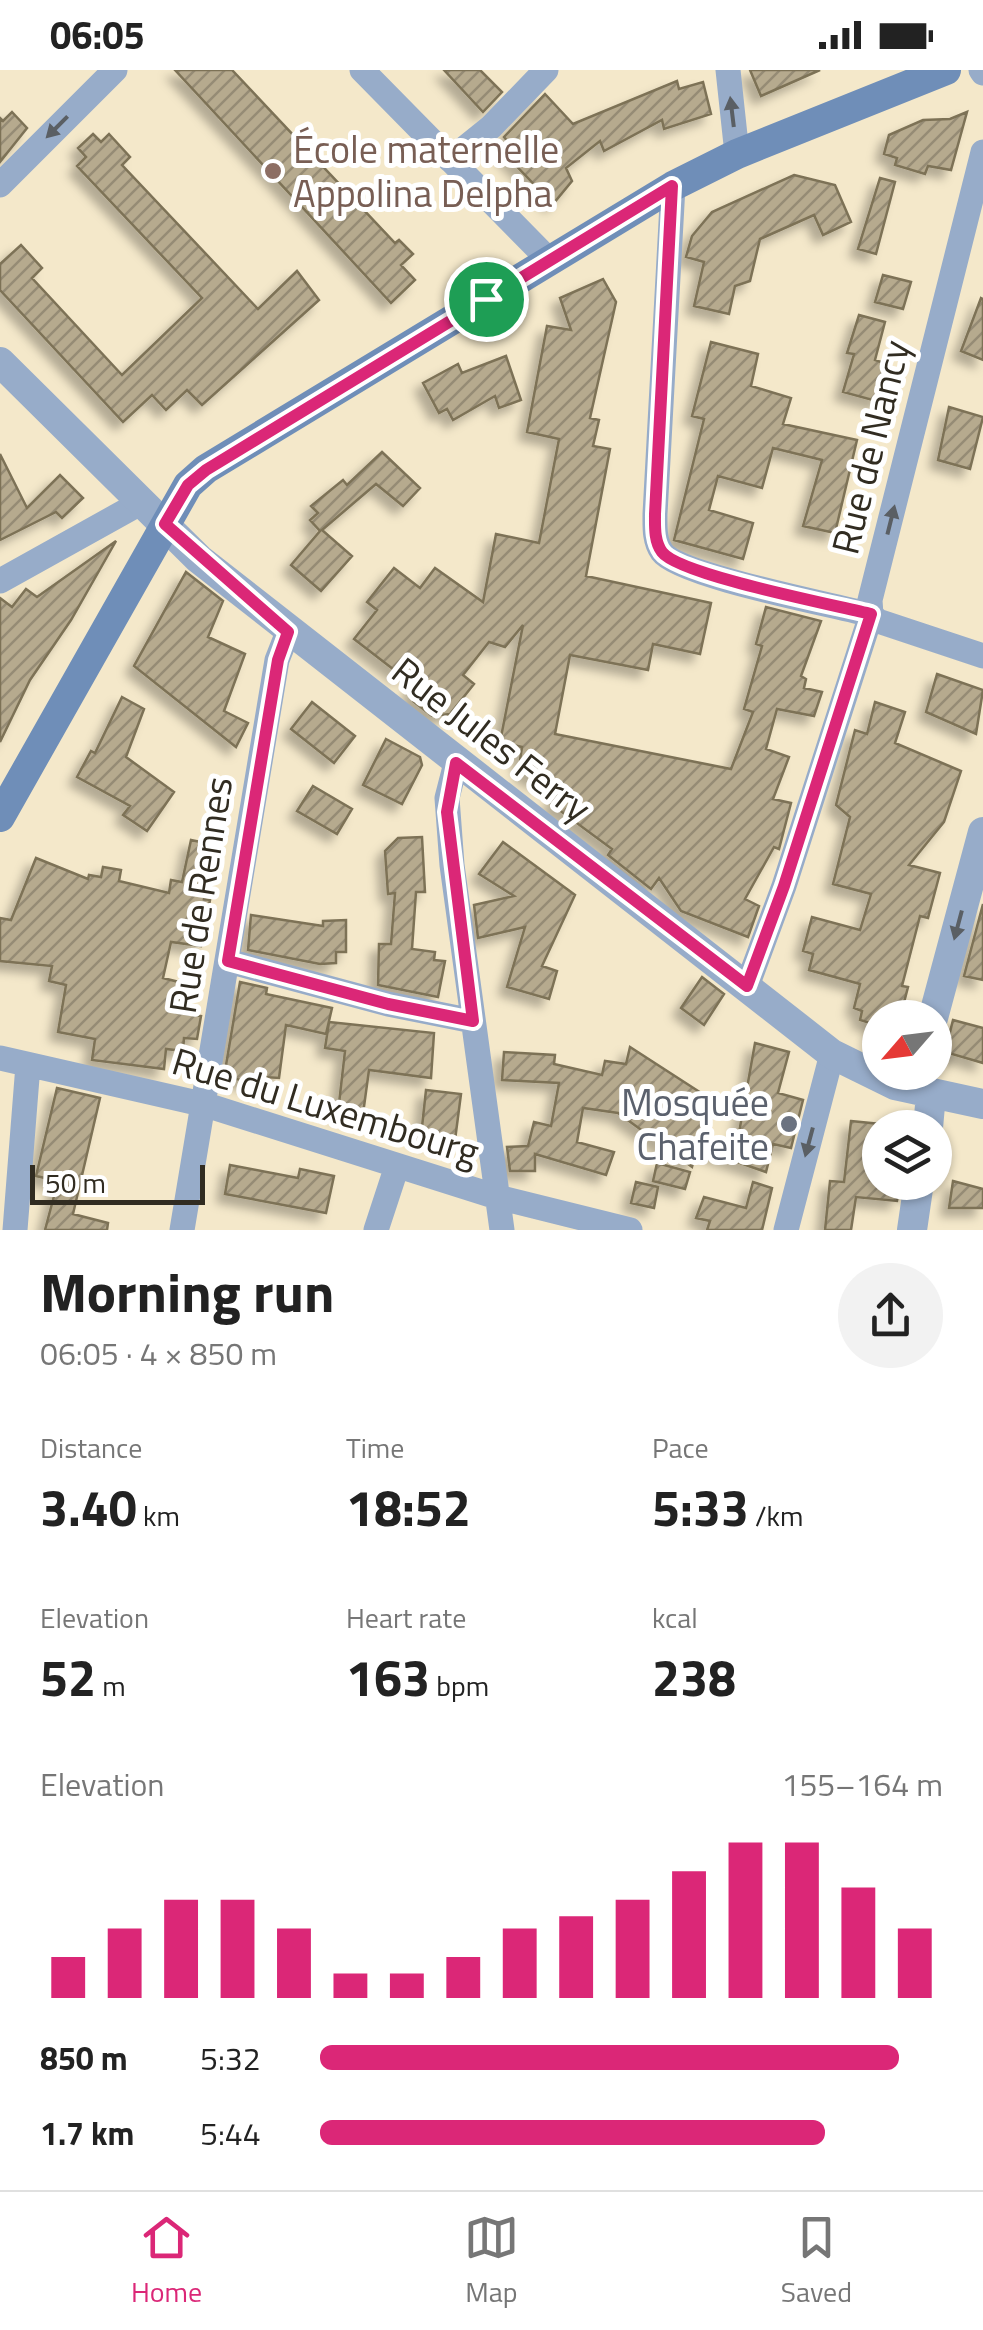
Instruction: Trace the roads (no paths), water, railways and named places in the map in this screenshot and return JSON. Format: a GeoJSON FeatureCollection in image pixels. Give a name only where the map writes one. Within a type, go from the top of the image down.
{"type":"FeatureCollection","features":[{"type":"Feature","properties":{"kind":"main road"},"geometry":{"type":"LineString","coordinates":[[0,817],[188,485],[206,470],[672,186],[738,154],[946,70]]}},
{"type":"Feature","properties":{"kind":"street"},"geometry":{"type":"LineString","coordinates":[[0,185],[115,70]]}},
{"type":"Feature","properties":{"kind":"street"},"geometry":{"type":"LineString","coordinates":[[362,70],[549,260]]}},
{"type":"Feature","properties":{"kind":"street"},"geometry":{"type":"LineString","coordinates":[[450,160],[491,128],[546,70]]}},
{"type":"Feature","properties":{"kind":"street"},"geometry":{"type":"LineString","coordinates":[[728,70],[738,154]]}},
{"type":"Feature","properties":{"kind":"street","name":"Rue de Nancy"},"geometry":{"type":"LineString","coordinates":[[747,986],[784,886],[871,614],[870,600],[983,152]]}},
{"type":"Feature","properties":{"kind":"street"},"geometry":{"type":"LineString","coordinates":[[672,186],[655,514],[655,532],[662,552],[691,570],[871,614],[878,621],[983,656]]}},
{"type":"Feature","properties":{"kind":"street","name":"Rue Jules Ferry"},"geometry":{"type":"LineString","coordinates":[[0,362],[165,524],[288,632],[832,1054],[862,1065]]}},
{"type":"Feature","properties":{"kind":"street"},"geometry":{"type":"LineString","coordinates":[[0,581],[142,502]]}},
{"type":"Feature","properties":{"kind":"street","name":"Rue de Rennes"},"geometry":{"type":"LineString","coordinates":[[182,1230],[274,679],[288,632]]}},
{"type":"Feature","properties":{"kind":"street"},"geometry":{"type":"LineString","coordinates":[[456,763],[447,812],[502,1230]]}},
{"type":"Feature","properties":{"kind":"street"},"geometry":{"type":"LineString","coordinates":[[938,1000],[983,832]]}},
{"type":"Feature","properties":{"kind":"street"},"geometry":{"type":"LineString","coordinates":[[228,961],[388,1004],[473,1021]]}},
{"type":"Feature","properties":{"kind":"street"},"geometry":{"type":"LineString","coordinates":[[786,1230],[832,1054]]}},
{"type":"Feature","properties":{"kind":"street","name":"Rue du Luxembourg"},"geometry":{"type":"LineString","coordinates":[[0,1058],[206,1104],[497,1197],[630,1230]]}},
{"type":"Feature","properties":{"kind":"street"},"geometry":{"type":"LineString","coordinates":[[15,1230],[28,1064]]}},
{"type":"Feature","properties":{"kind":"street","name":"Rue Jules Ferry"},"geometry":{"type":"LineString","coordinates":[[935,1090],[983,1104]]}},
{"type":"Feature","properties":{"kind":"street"},"geometry":{"type":"LineString","coordinates":[[376,1230],[397,1166]]}},
{"type":"Feature","properties":{"kind":"street"},"geometry":{"type":"LineString","coordinates":[[912,1230],[917,1200]]}},
{"type":"Feature","properties":{"kind":"place","name":"École maternelle Appolina Delpha"},"geometry":{"type":"Point","coordinates":[273,171]}},
{"type":"Feature","properties":{"kind":"place","name":"Mosquée Chafeite"},"geometry":{"type":"Point","coordinates":[789,1124]}}]}
